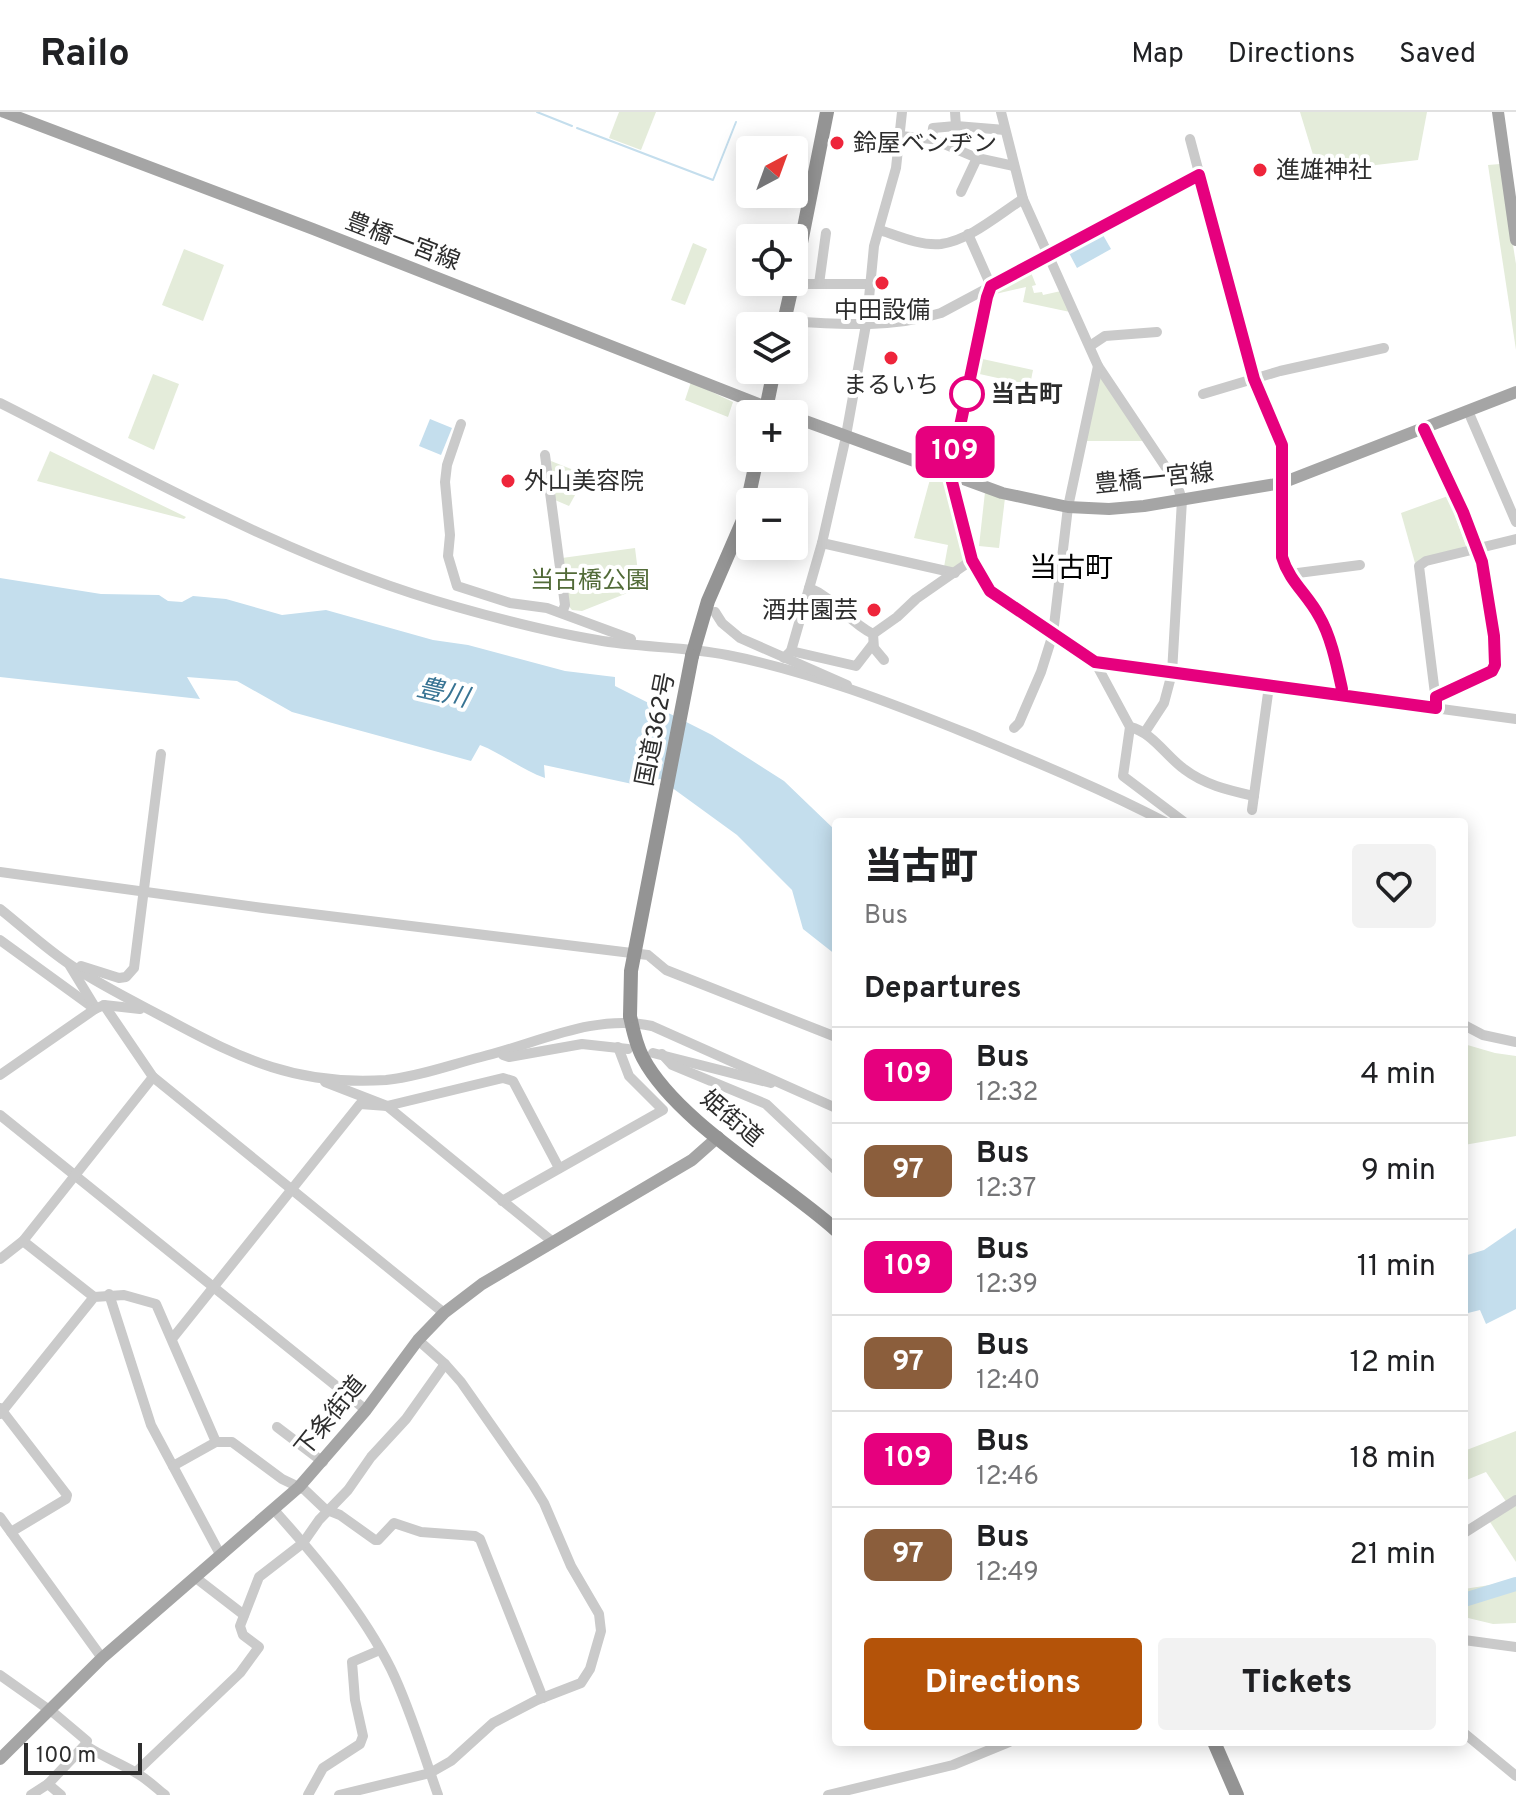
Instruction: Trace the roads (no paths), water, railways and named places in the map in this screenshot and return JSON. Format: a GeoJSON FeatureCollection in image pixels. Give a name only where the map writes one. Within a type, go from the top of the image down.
{"type":"FeatureCollection","features":[{"type":"Feature","properties":{"kind":"highway"},"geometry":{"type":"LineString","coordinates":[[804,224],[827,112]]}},
{"type":"Feature","properties":{"kind":"highway","name":"国道362号"},"geometry":{"type":"LineString","coordinates":[[631,1020],[631,971],[692,653],[708,601],[744,518],[754,472]]}},
{"type":"Feature","properties":{"kind":"highway","name":"姫街道"},"geometry":{"type":"LineString","coordinates":[[631,1020],[642,1056],[659,1082],[718,1137],[832,1227]]}},
{"type":"Feature","properties":{"kind":"highway"},"geometry":{"type":"LineString","coordinates":[[1216,1746],[1237,1795]]}},
{"type":"Feature","properties":{"kind":"main road","name":"豊橋一宮線"},"geometry":{"type":"LineString","coordinates":[[4,112],[313,229],[738,400]]}},
{"type":"Feature","properties":{"kind":"main road"},"geometry":{"type":"LineString","coordinates":[[1498,112],[1516,240]]}},
{"type":"Feature","properties":{"kind":"main road","name":"豊橋一宮線"},"geometry":{"type":"LineString","coordinates":[[808,422],[1002,493],[1068,507],[1109,509],[1282,483],[1516,392]]}},
{"type":"Feature","properties":{"kind":"main road","name":"下条街道"},"geometry":{"type":"LineString","coordinates":[[0,1759],[102,1658],[299,1487],[366,1410],[418,1340],[444,1313],[482,1284],[692,1160],[718,1137]]}},
{"type":"Feature","properties":{"kind":"street"},"geometry":{"type":"LineString","coordinates":[[955,112],[956,126]]}},
{"type":"Feature","properties":{"kind":"street"},"geometry":{"type":"LineString","coordinates":[[1001,112],[1023,199],[1098,366],[1177,484],[1182,500],[1172,673],[1164,703],[1145,732]]}},
{"type":"Feature","properties":{"kind":"street"},"geometry":{"type":"LineString","coordinates":[[788,655],[822,543],[845,434],[866,325],[874,246],[896,168],[899,113]]}},
{"type":"Feature","properties":{"kind":"street"},"geometry":{"type":"LineString","coordinates":[[932,139],[933,128],[956,126],[1005,130]]}},
{"type":"Feature","properties":{"kind":"street"},"geometry":{"type":"LineString","coordinates":[[900,136],[932,139],[977,158],[1014,166]]}},
{"type":"Feature","properties":{"kind":"street"},"geometry":{"type":"LineString","coordinates":[[1190,139],[1254,379],[1282,445],[1282,557],[1322,621],[1339,675],[1340,696]]}},
{"type":"Feature","properties":{"kind":"street"},"geometry":{"type":"LineString","coordinates":[[961,192],[977,158]]}},
{"type":"Feature","properties":{"kind":"street"},"geometry":{"type":"LineString","coordinates":[[808,324],[866,325],[930,316],[1050,256],[1199,175]]}},
{"type":"Feature","properties":{"kind":"street"},"geometry":{"type":"LineString","coordinates":[[880,230],[943,244],[968,234],[1023,199]]}},
{"type":"Feature","properties":{"kind":"street"},"geometry":{"type":"LineString","coordinates":[[819,284],[826,233]]}},
{"type":"Feature","properties":{"kind":"street"},"geometry":{"type":"LineString","coordinates":[[968,234],[991,286],[950,474],[972,560],[990,591],[1095,662],[1340,696],[1436,703],[1516,719]]}},
{"type":"Feature","properties":{"kind":"street"},"geometry":{"type":"LineString","coordinates":[[808,283],[869,284]]}},
{"type":"Feature","properties":{"kind":"street"},"geometry":{"type":"LineString","coordinates":[[1090,346],[1105,336],[1157,332]]}},
{"type":"Feature","properties":{"kind":"street"},"geometry":{"type":"LineString","coordinates":[[1203,394],[1384,348]]}},
{"type":"Feature","properties":{"kind":"street"},"geometry":{"type":"LineString","coordinates":[[1014,728],[1040,676],[1053,634],[1068,507],[1098,366]]}},
{"type":"Feature","properties":{"kind":"street"},"geometry":{"type":"LineString","coordinates":[[0,403],[254,531],[319,560],[403,591],[600,641],[730,655],[850,689],[1047,766],[1157,818]]}},
{"type":"Feature","properties":{"kind":"street"},"geometry":{"type":"LineString","coordinates":[[1468,411],[1516,522]]}},
{"type":"Feature","properties":{"kind":"street"},"geometry":{"type":"LineString","coordinates":[[461,424],[447,465],[445,482],[450,535],[448,556],[457,586],[510,603],[547,608],[648,645]]}},
{"type":"Feature","properties":{"kind":"street"},"geometry":{"type":"LineString","coordinates":[[1424,429],[1463,512],[1482,562],[1493,625],[1495,665],[1490,673],[1436,703]]}},
{"type":"Feature","properties":{"kind":"street"},"geometry":{"type":"LineString","coordinates":[[545,455],[565,605],[562,613]]}},
{"type":"Feature","properties":{"kind":"street"},"geometry":{"type":"LineString","coordinates":[[1436,703],[1419,566],[1426,561],[1516,539]]}},
{"type":"Feature","properties":{"kind":"street"},"geometry":{"type":"LineString","coordinates":[[822,543],[955,573]]}},
{"type":"Feature","properties":{"kind":"street"},"geometry":{"type":"LineString","coordinates":[[788,655],[856,666],[873,639],[916,599],[972,560]]}},
{"type":"Feature","properties":{"kind":"street"},"geometry":{"type":"LineString","coordinates":[[1290,574],[1360,565]]}},
{"type":"Feature","properties":{"kind":"street"},"geometry":{"type":"LineString","coordinates":[[809,588],[826,595],[873,639],[884,660]]}},
{"type":"Feature","properties":{"kind":"street"},"geometry":{"type":"LineString","coordinates":[[715,612],[722,623],[740,638],[788,655],[844,681],[850,689]]}},
{"type":"Feature","properties":{"kind":"street"},"geometry":{"type":"LineString","coordinates":[[1095,662],[1130,727],[1123,776],[1179,818]]}},
{"type":"Feature","properties":{"kind":"street"},"geometry":{"type":"LineString","coordinates":[[1252,810],[1269,686]]}},
{"type":"Feature","properties":{"kind":"street"},"geometry":{"type":"LineString","coordinates":[[1130,727],[1145,732],[1195,777],[1214,787],[1254,796]]}},
{"type":"Feature","properties":{"kind":"street"},"geometry":{"type":"LineString","coordinates":[[72,966],[119,978],[134,968],[161,754]]}},
{"type":"Feature","properties":{"kind":"street"},"geometry":{"type":"LineString","coordinates":[[0,872],[145,893],[648,955],[666,970],[832,1035]]}},
{"type":"Feature","properties":{"kind":"street"},"geometry":{"type":"LineString","coordinates":[[0,909],[72,966],[246,1060],[316,1079],[387,1106],[553,1242]]}},
{"type":"Feature","properties":{"kind":"street"},"geometry":{"type":"LineString","coordinates":[[0,940],[100,1007],[150,1010]]}},
{"type":"Feature","properties":{"kind":"street"},"geometry":{"type":"LineString","coordinates":[[72,966],[153,1077],[444,1313]]}},
{"type":"Feature","properties":{"kind":"street"},"geometry":{"type":"LineString","coordinates":[[0,1075],[100,1007]]}},
{"type":"Feature","properties":{"kind":"street"},"geometry":{"type":"LineString","coordinates":[[316,1079],[389,1080],[497,1053],[570,1030],[631,1020],[652,1026],[832,1106]]}},
{"type":"Feature","properties":{"kind":"street"},"geometry":{"type":"LineString","coordinates":[[1468,1027],[1483,1035],[1516,1042]]}},
{"type":"Feature","properties":{"kind":"street"},"geometry":{"type":"LineString","coordinates":[[497,1053],[509,1057],[582,1044],[623,1048],[629,1076],[663,1110],[502,1201]]}},
{"type":"Feature","properties":{"kind":"street"},"geometry":{"type":"LineString","coordinates":[[776,1081],[769,1084],[658,1054],[672,1065],[766,1104],[832,1166]]}},
{"type":"Feature","properties":{"kind":"street"},"geometry":{"type":"LineString","coordinates":[[0,1259],[23,1241],[153,1077]]}},
{"type":"Feature","properties":{"kind":"street"},"geometry":{"type":"LineString","coordinates":[[172,1339],[360,1104],[387,1106],[503,1078],[513,1081],[559,1168]]}},
{"type":"Feature","properties":{"kind":"street"},"geometry":{"type":"LineString","coordinates":[[0,1115],[366,1410]]}},
{"type":"Feature","properties":{"kind":"street"},"geometry":{"type":"LineString","coordinates":[[23,1241],[94,1297]]}},
{"type":"Feature","properties":{"kind":"street"},"geometry":{"type":"LineString","coordinates":[[109,1294],[151,1425],[221,1556]]}},
{"type":"Feature","properties":{"kind":"street"},"geometry":{"type":"LineString","coordinates":[[11,1532],[66,1499],[67,1495],[1,1411],[94,1297],[124,1295],[156,1304],[216,1442]]}},
{"type":"Feature","properties":{"kind":"street"},"geometry":{"type":"LineString","coordinates":[[339,1795],[430,1773],[451,1761],[493,1723],[581,1683],[587,1676],[602,1624],[533,1485],[461,1382],[418,1340]]}},
{"type":"Feature","properties":{"kind":"street"},"geometry":{"type":"LineString","coordinates":[[136,1772],[240,1673],[259,1647],[241,1631],[259,1577],[303,1543],[371,1457],[406,1419],[445,1364]]}},
{"type":"Feature","properties":{"kind":"street"},"geometry":{"type":"LineString","coordinates":[[277,1427],[323,1462]]}},
{"type":"Feature","properties":{"kind":"street"},"geometry":{"type":"LineString","coordinates":[[173,1466],[216,1442],[232,1442],[282,1479],[299,1487],[329,1512],[340,1515],[375,1540],[394,1523],[421,1532],[464,1533],[480,1539],[543,1698]]}},
{"type":"Feature","properties":{"kind":"street"},"geometry":{"type":"LineString","coordinates":[[1468,1530],[1516,1500]]}},
{"type":"Feature","properties":{"kind":"street"},"geometry":{"type":"LineString","coordinates":[[275,1511],[303,1543],[380,1650],[399,1688],[438,1795]]}},
{"type":"Feature","properties":{"kind":"street"},"geometry":{"type":"LineString","coordinates":[[0,1517],[102,1658]]}},
{"type":"Feature","properties":{"kind":"street"},"geometry":{"type":"LineString","coordinates":[[196,1578],[244,1615]]}},
{"type":"Feature","properties":{"kind":"street"},"geometry":{"type":"LineString","coordinates":[[1468,1642],[1516,1647]]}},
{"type":"Feature","properties":{"kind":"street"},"geometry":{"type":"LineString","coordinates":[[308,1795],[323,1768],[360,1744],[363,1736],[355,1700],[352,1662],[380,1650]]}},
{"type":"Feature","properties":{"kind":"street"},"geometry":{"type":"LineString","coordinates":[[0,1675],[87,1741],[48,1784],[31,1795]]}},
{"type":"Feature","properties":{"kind":"street"},"geometry":{"type":"LineString","coordinates":[[1468,1736],[1516,1776]]}},
{"type":"Feature","properties":{"kind":"street"},"geometry":{"type":"LineString","coordinates":[[85,1745],[102,1758],[136,1772],[165,1795]]}},
{"type":"Feature","properties":{"kind":"street"},"geometry":{"type":"LineString","coordinates":[[828,1795],[953,1765],[999,1746]]}},
{"type":"Feature","properties":{"kind":"street"},"geometry":{"type":"LineString","coordinates":[[48,1784],[61,1795]]}},
{"type":"Feature","properties":{"kind":"water"},"geometry":{"type":"Polygon","coordinates":[[[1103,235],[1111,249],[1077,268],[1069,253],[1103,235]]]}},
{"type":"Feature","properties":{"kind":"water"},"geometry":{"type":"Polygon","coordinates":[[[430,419],[452,428],[441,455],[419,446],[430,419]]]}},
{"type":"Feature","properties":{"kind":"water","name":"豊川"},"geometry":{"type":"Polygon","coordinates":[[[0,578],[101,594],[159,595],[168,601],[182,602],[193,596],[226,599],[282,615],[326,610],[433,640],[468,645],[565,671],[615,677],[615,686],[712,735],[784,781],[832,827],[832,952],[803,929],[792,890],[737,835],[660,779],[637,785],[544,765],[545,778],[480,745],[471,761],[292,712],[237,681],[187,677],[200,699],[0,677],[0,578]]]}},
{"type":"Feature","properties":{"kind":"water"},"geometry":{"type":"Polygon","coordinates":[[[1516,1228],[1516,1309],[1486,1324],[1480,1310],[1468,1313],[1468,1255],[1484,1250],[1516,1228]]]}},
{"type":"Feature","properties":{"kind":"waterway"},"geometry":{"type":"LineString","coordinates":[[537,112],[572,126]]}},
{"type":"Feature","properties":{"kind":"waterway"},"geometry":{"type":"LineString","coordinates":[[577,128],[713,180],[736,122]]}},
{"type":"Feature","properties":{"kind":"waterway"},"geometry":{"type":"LineString","coordinates":[[1468,1599],[1516,1584]]}},
{"type":"Feature","properties":{"kind":"place","name":"鈴屋ベンヂン"},"geometry":{"type":"Point","coordinates":[837,143]}},
{"type":"Feature","properties":{"kind":"place","name":"進雄神社"},"geometry":{"type":"Point","coordinates":[1260,170]}},
{"type":"Feature","properties":{"kind":"place","name":"中田設備"},"geometry":{"type":"Point","coordinates":[882,283]}},
{"type":"Feature","properties":{"kind":"place","name":"まるいち"},"geometry":{"type":"Point","coordinates":[891,358]}},
{"type":"Feature","properties":{"kind":"place","name":"当古町"},"geometry":{"type":"Point","coordinates":[967,394]}},
{"type":"Feature","properties":{"kind":"place","name":"外山美容院"},"geometry":{"type":"Point","coordinates":[508,481]}},
{"type":"Feature","properties":{"kind":"place","name":"酒井園芸"},"geometry":{"type":"Point","coordinates":[874,610]}},
{"type":"Feature","properties":{"kind":"district","name":"当古町"},"geometry":{"type":"Point","coordinates":[1071,567]}},
{"type":"Feature","properties":{"kind":"park label","name":"当古橋公園"},"geometry":{"type":"Point","coordinates":[590,580]}}]}
